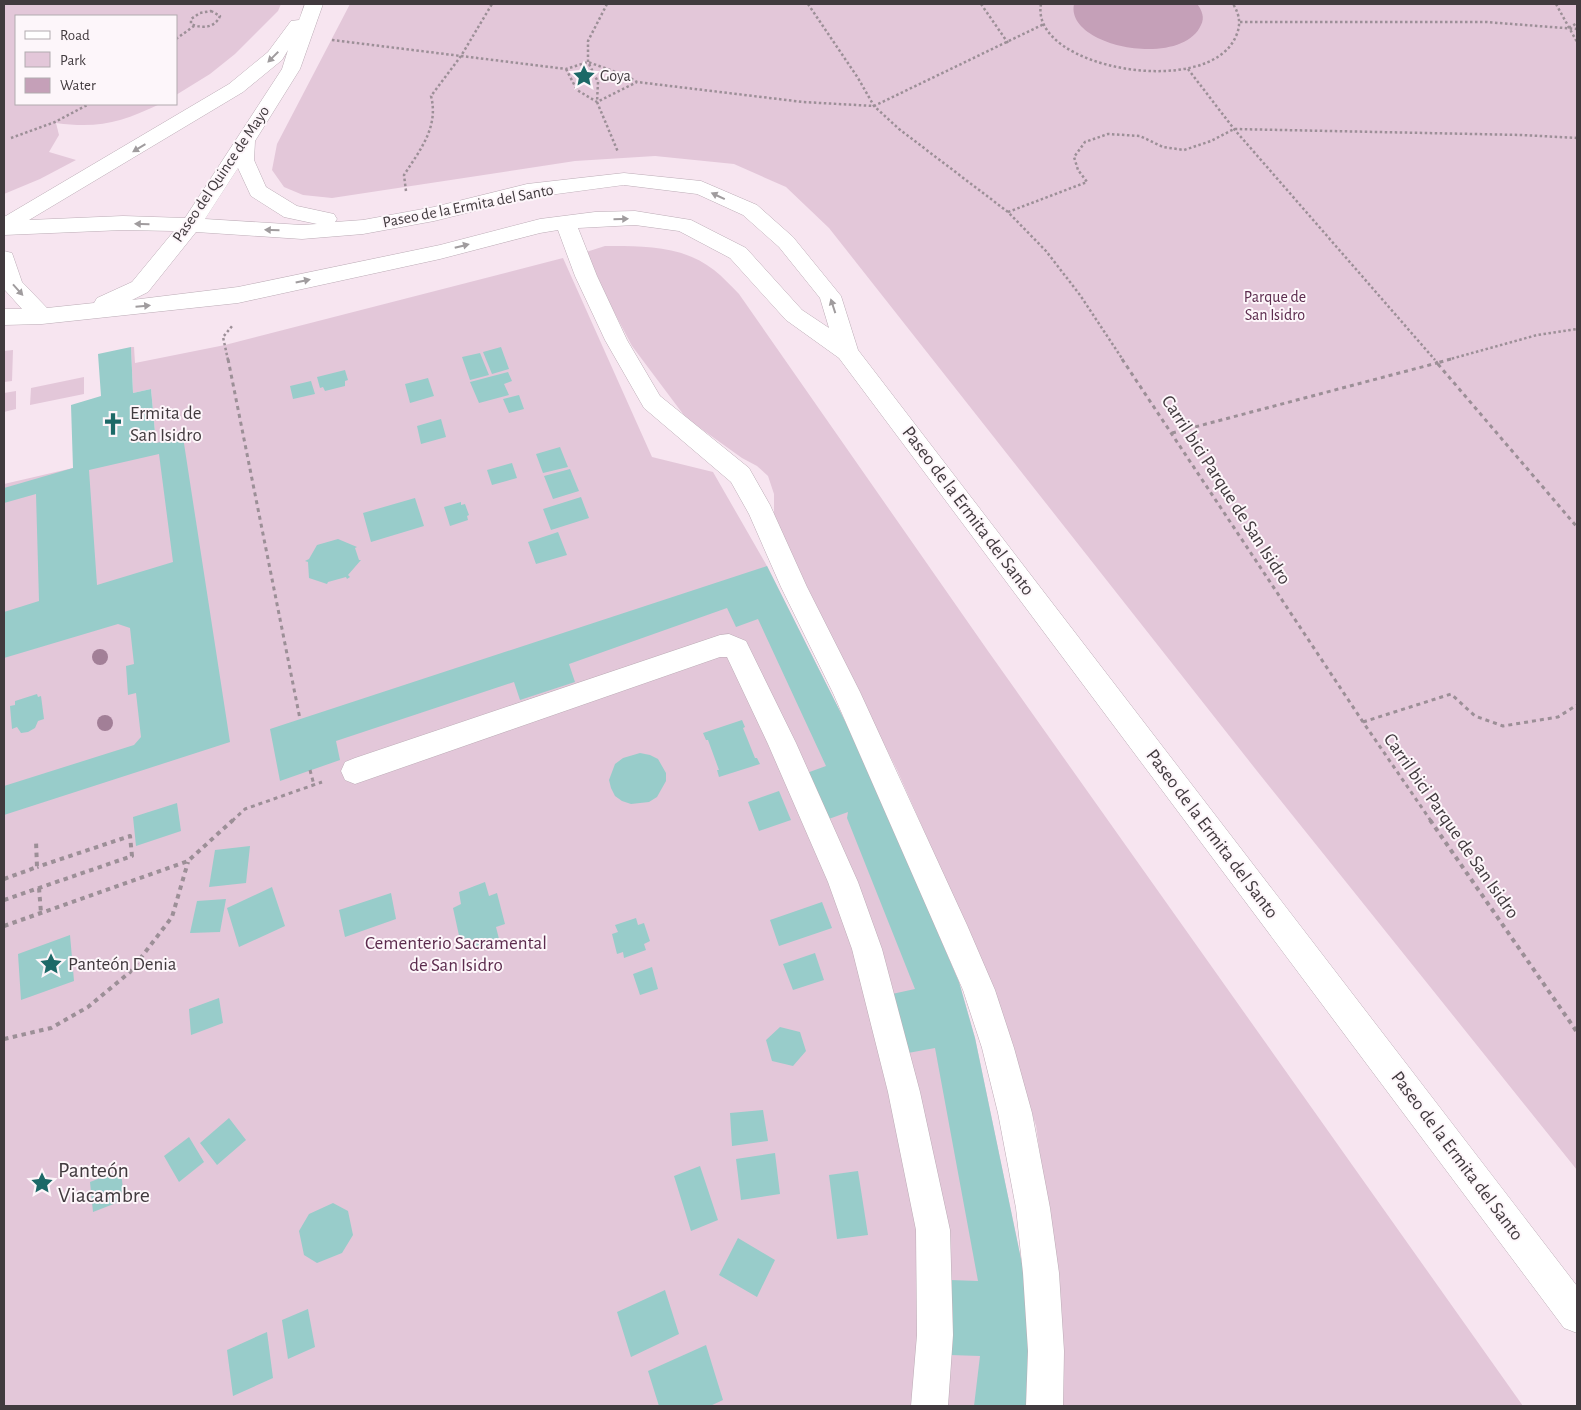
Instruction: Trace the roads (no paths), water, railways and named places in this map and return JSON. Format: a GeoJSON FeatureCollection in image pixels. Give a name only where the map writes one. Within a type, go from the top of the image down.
{"type":"FeatureCollection","features":[{"type":"Feature","properties":{"kind":"street","name":"Paseo del Quince de Mayo"},"geometry":{"type":"LineString","coordinates":[[89,311],[140,287],[190,225],[290,69],[313,4]]}},
{"type":"Feature","properties":{"kind":"street","name":"Paseo del Quince de Mayo"},"geometry":{"type":"LineString","coordinates":[[4,227],[236,88],[275,56],[313,4]]}},
{"type":"Feature","properties":{"kind":"street"},"geometry":{"type":"LineString","coordinates":[[245,140],[244,160],[258,191],[291,212],[363,227]]}},
{"type":"Feature","properties":{"kind":"street","name":"Paseo de la Ermita del Santo"},"geometry":{"type":"LineString","coordinates":[[4,227],[123,223],[302,232],[363,227],[434,214],[527,191],[624,180],[701,188],[750,210],[786,242],[830,296],[847,352]]}},
{"type":"Feature","properties":{"kind":"street","name":"Paseo de la Ermita del Santo"},"geometry":{"type":"LineString","coordinates":[[4,318],[186,302],[238,295],[440,252],[540,226],[595,219],[635,218],[684,225],[738,253],[794,315],[847,352],[1577,1315]]}},
{"type":"Feature","properties":{"kind":"street"},"geometry":{"type":"LineString","coordinates":[[566,223],[586,276],[616,340],[652,402],[740,476],[761,512],[794,587],[846,692],[956,935],[998,1048],[1015,1113],[1033,1208],[1042,1273],[1046,1351],[1044,1406]]}},
{"type":"Feature","properties":{"kind":"street"},"geometry":{"type":"LineString","coordinates":[[4,258],[12,285],[42,316]]}},
{"type":"Feature","properties":{"kind":"street"},"geometry":{"type":"LineString","coordinates":[[355,771],[720,646],[729,644],[737,648],[782,743],[843,882],[868,949],[902,1083],[934,1230],[935,1335],[930,1406]]}},
{"type":"Feature","properties":{"kind":"water"},"geometry":{"type":"Polygon","coordinates":[[[1074,4],[1197,4],[1202,11],[1203,20],[1190,38],[1172,46],[1150,49],[1127,47],[1105,41],[1087,32],[1076,19],[1074,4]]]}},
{"type":"Feature","properties":{"kind":"place","name":"Goya"},"geometry":{"type":"Point","coordinates":[584,76]}},
{"type":"Feature","properties":{"kind":"place","name":"Ermita de San Isidro"},"geometry":{"type":"Point","coordinates":[113,424]}},
{"type":"Feature","properties":{"kind":"place","name":"Panteón Denia"},"geometry":{"type":"Point","coordinates":[51,964]}},
{"type":"Feature","properties":{"kind":"place","name":"Panteón Viacambre"},"geometry":{"type":"Point","coordinates":[42,1183]}},
{"type":"Feature","properties":{"kind":"park label","name":"Parque de San Isidro"},"geometry":{"type":"Point","coordinates":[1275,306]}},
{"type":"Feature","properties":{"kind":"park label","name":"Cementerio Sacramental de San Isidro"},"geometry":{"type":"Point","coordinates":[456,954]}}]}
